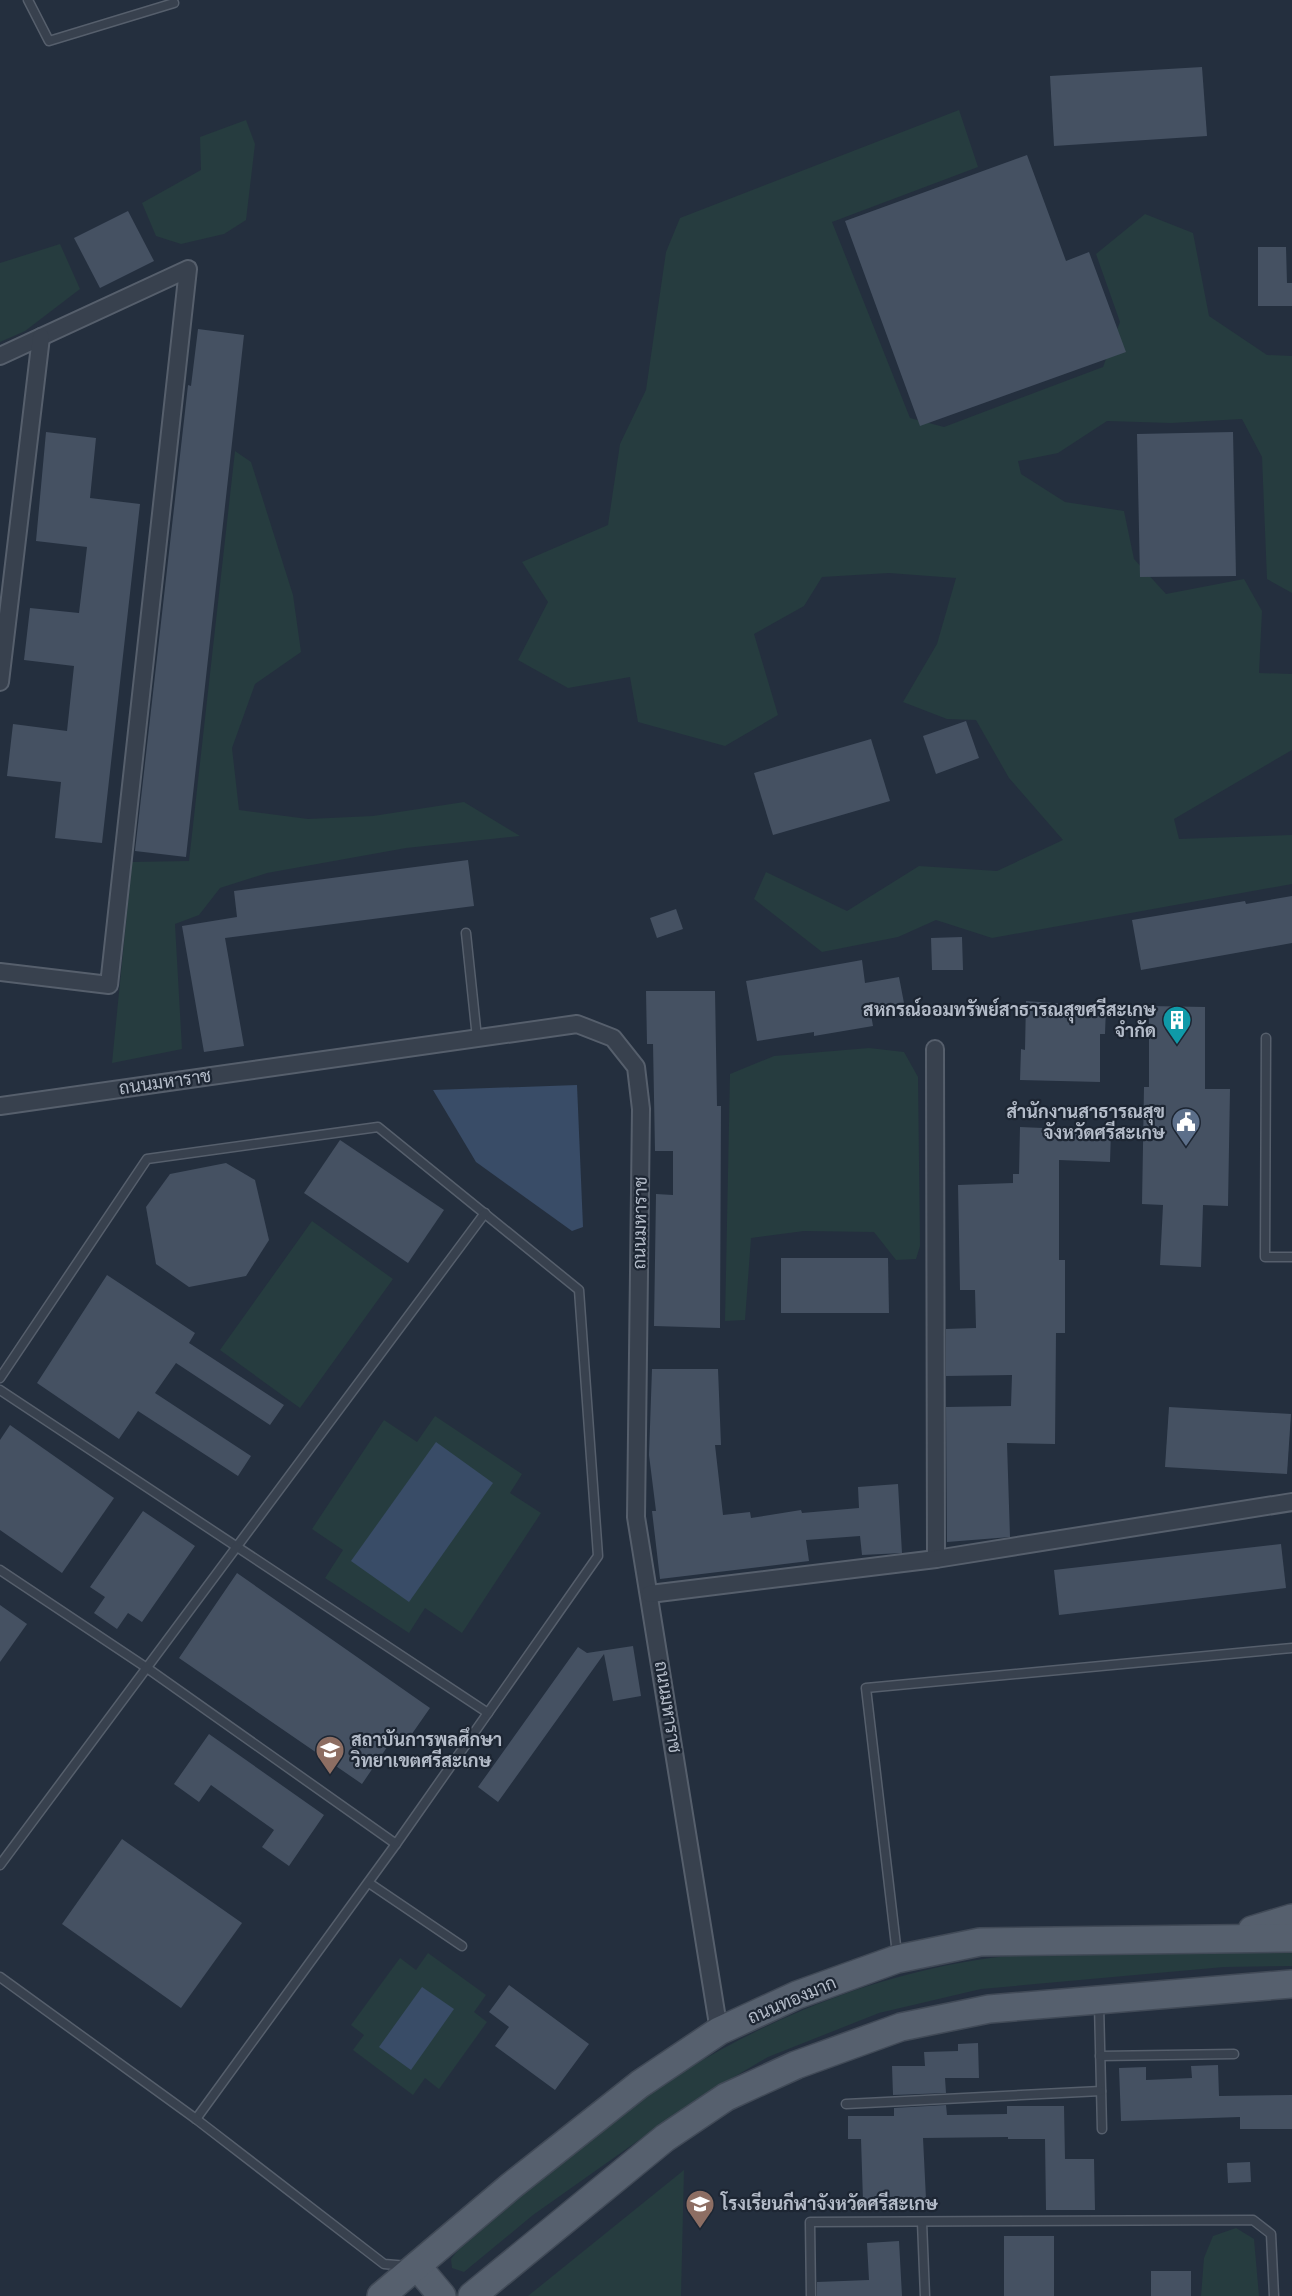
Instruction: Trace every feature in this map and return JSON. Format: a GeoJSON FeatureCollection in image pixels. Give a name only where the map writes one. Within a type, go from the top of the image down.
{"type":"FeatureCollection","features":[{"type":"Feature","properties":{"kind":"main road"},"geometry":{"type":"LineString","coordinates":[[1225,1939],[1292,1918]]}},
{"type":"Feature","properties":{"kind":"main road","name":"ถนนทองมาก"},"geometry":{"type":"LineString","coordinates":[[381,2296],[640,2084],[719,2031],[797,1995],[897,1959],[980,1942],[1292,1938]]}},
{"type":"Feature","properties":{"kind":"main road"},"geometry":{"type":"LineString","coordinates":[[472,2296],[665,2138],[726,2097],[796,2064],[902,2027],[989,2009],[1219,1988],[1292,1984]]}},
{"type":"Feature","properties":{"kind":"main road"},"geometry":{"type":"LineString","coordinates":[[1219,1988],[1292,2002]]}},
{"type":"Feature","properties":{"kind":"main road"},"geometry":{"type":"LineString","coordinates":[[417,2266],[442,2296]]}},
{"type":"Feature","properties":{"kind":"street"},"geometry":{"type":"LineString","coordinates":[[0,356],[188,269],[109,985],[0,972]]}},
{"type":"Feature","properties":{"kind":"street"},"geometry":{"type":"LineString","coordinates":[[0,682],[41,337]]}},
{"type":"Feature","properties":{"kind":"street","name":"ถนนมหาราช"},"geometry":{"type":"LineString","coordinates":[[0,1106],[577,1024],[613,1038],[636,1067],[641,1108],[636,1517],[719,2031]]}},
{"type":"Feature","properties":{"kind":"street"},"geometry":{"type":"LineString","coordinates":[[935,1049],[936,1559]]}},
{"type":"Feature","properties":{"kind":"street"},"geometry":{"type":"LineString","coordinates":[[650,1594],[936,1559],[1292,1502]]}},
{"type":"Feature","properties":{"kind":"lane"},"geometry":{"type":"LineString","coordinates":[[28,0],[49,41],[174,3]]}},
{"type":"Feature","properties":{"kind":"lane"},"geometry":{"type":"LineString","coordinates":[[466,933],[477,1038]]}},
{"type":"Feature","properties":{"kind":"lane"},"geometry":{"type":"LineString","coordinates":[[1266,1038],[1265,1257],[1292,1257]]}},
{"type":"Feature","properties":{"kind":"lane"},"geometry":{"type":"LineString","coordinates":[[0,1378],[147,1159],[378,1127],[579,1290],[598,1556],[369,1883],[196,2119]]}},
{"type":"Feature","properties":{"kind":"lane"},"geometry":{"type":"LineString","coordinates":[[0,1865],[485,1213]]}},
{"type":"Feature","properties":{"kind":"lane"},"geometry":{"type":"LineString","coordinates":[[0,1390],[488,1713]]}},
{"type":"Feature","properties":{"kind":"lane"},"geometry":{"type":"LineString","coordinates":[[0,1570],[147,1668],[396,1845]]}},
{"type":"Feature","properties":{"kind":"lane"},"geometry":{"type":"LineString","coordinates":[[897,1959],[866,1688],[1292,1648]]}},
{"type":"Feature","properties":{"kind":"lane"},"geometry":{"type":"LineString","coordinates":[[369,1883],[462,1946]]}},
{"type":"Feature","properties":{"kind":"lane"},"geometry":{"type":"LineString","coordinates":[[0,1977],[196,2119],[384,2264],[417,2266]]}},
{"type":"Feature","properties":{"kind":"lane"},"geometry":{"type":"LineString","coordinates":[[1099,1999],[1102,2129]]}},
{"type":"Feature","properties":{"kind":"lane"},"geometry":{"type":"LineString","coordinates":[[1100,2056],[1234,2054]]}},
{"type":"Feature","properties":{"kind":"lane"},"geometry":{"type":"LineString","coordinates":[[846,2104],[1101,2091]]}},
{"type":"Feature","properties":{"kind":"lane"},"geometry":{"type":"LineString","coordinates":[[811,2296],[810,2223],[1253,2220],[1271,2234],[1274,2296]]}},
{"type":"Feature","properties":{"kind":"lane"},"geometry":{"type":"LineString","coordinates":[[922,2222],[925,2296]]}},
{"type":"Feature","properties":{"kind":"green space"},"geometry":{"type":"Polygon","coordinates":[[[959,110],[978,167],[832,222],[910,418],[944,427],[1103,367],[1120,322],[1096,254],[1145,214],[1193,233],[1209,316],[1267,355],[1292,356],[1292,593],[1267,579],[1262,457],[1242,419],[1171,423],[1107,421],[1058,453],[1018,461],[1021,474],[1065,502],[1124,511],[1134,559],[1166,594],[1244,579],[1262,611],[1259,673],[1292,674],[1292,750],[1174,819],[1179,839],[1292,835],[1292,884],[992,938],[936,920],[898,937],[822,952],[754,899],[766,872],[847,911],[919,866],[997,871],[1063,840],[1009,778],[976,720],[947,719],[903,702],[937,644],[956,578],[889,573],[822,577],[804,606],[754,634],[778,715],[725,746],[638,722],[630,677],[568,688],[518,660],[548,602],[522,562],[608,525],[620,444],[646,390],[666,252],[680,218],[959,110]]]}},
{"type":"Feature","properties":{"kind":"green space"},"geometry":{"type":"Polygon","coordinates":[[[246,120],[255,144],[246,220],[224,234],[181,244],[156,236],[142,203],[201,170],[200,137],[246,120]]]}},
{"type":"Feature","properties":{"kind":"green space"},"geometry":{"type":"Polygon","coordinates":[[[60,244],[80,289],[25,331],[0,342],[0,263],[60,244]]]}},
{"type":"Feature","properties":{"kind":"green space"},"geometry":{"type":"Polygon","coordinates":[[[235,451],[251,462],[293,595],[301,652],[255,684],[232,748],[239,810],[308,819],[373,816],[464,802],[520,836],[406,848],[267,873],[220,888],[199,915],[175,924],[182,1049],[112,1063],[132,862],[189,861],[235,451]]]}},
{"type":"Feature","properties":{"kind":"green space"},"geometry":{"type":"Polygon","coordinates":[[[869,1048],[904,1052],[918,1077],[920,1246],[916,1259],[896,1260],[874,1232],[804,1231],[751,1238],[745,1320],[725,1321],[730,1074],[774,1056],[869,1048]]]}},
{"type":"Feature","properties":{"kind":"green space"},"geometry":{"type":"Polygon","coordinates":[[[312,1221],[393,1279],[300,1408],[220,1350],[312,1221]]]}},
{"type":"Feature","properties":{"kind":"green space"},"geometry":{"type":"Polygon","coordinates":[[[435,1416],[522,1474],[510,1493],[541,1513],[462,1633],[425,1608],[409,1633],[325,1578],[343,1550],[312,1529],[384,1420],[417,1442],[435,1416]]]}},
{"type":"Feature","properties":{"kind":"green space"},"geometry":{"type":"Polygon","coordinates":[[[1085,1952],[1292,1953],[1292,1966],[1224,1967],[981,1989],[879,2013],[768,2057],[697,2099],[533,2215],[464,2272],[452,2268],[451,2259],[458,2250],[604,2126],[667,2082],[753,2033],[845,1994],[941,1967],[990,1958],[1085,1952]]]}},
{"type":"Feature","properties":{"kind":"green space"},"geometry":{"type":"Polygon","coordinates":[[[428,1953],[486,1995],[474,2012],[487,2022],[439,2089],[425,2078],[413,2095],[353,2050],[364,2035],[351,2025],[400,1958],[416,1970],[428,1953]]]}},
{"type":"Feature","properties":{"kind":"green space"},"geometry":{"type":"Polygon","coordinates":[[[684,2170],[681,2296],[528,2296],[684,2170]]]}},
{"type":"Feature","properties":{"kind":"green space"},"geometry":{"type":"Polygon","coordinates":[[[1236,2228],[1254,2239],[1259,2296],[1201,2296],[1204,2258],[1213,2236],[1236,2228]]]}},
{"type":"Feature","properties":{"kind":"water"},"geometry":{"type":"Polygon","coordinates":[[[577,1085],[583,1227],[572,1231],[476,1162],[433,1090],[577,1085]]]}},
{"type":"Feature","properties":{"kind":"water"},"geometry":{"type":"Polygon","coordinates":[[[436,1442],[493,1483],[409,1602],[351,1561],[436,1442]]]}},
{"type":"Feature","properties":{"kind":"water"},"geometry":{"type":"Polygon","coordinates":[[[422,1987],[454,2009],[411,2070],[379,2047],[422,1987]]]}},
{"type":"Feature","properties":{"kind":"building"},"geometry":{"type":"Polygon","coordinates":[[[1202,67],[1207,136],[1054,146],[1050,76],[1202,67]]]}},
{"type":"Feature","properties":{"kind":"building"},"geometry":{"type":"Polygon","coordinates":[[[1027,155],[1066,261],[1089,252],[1126,352],[920,426],[845,221],[1027,155]]]}},
{"type":"Feature","properties":{"kind":"building"},"geometry":{"type":"Polygon","coordinates":[[[128,211],[154,261],[100,288],[74,238],[128,211]]]}},
{"type":"Feature","properties":{"kind":"building"},"geometry":{"type":"Polygon","coordinates":[[[1258,247],[1286,247],[1287,283],[1292,283],[1292,306],[1258,306],[1258,247]]]}},
{"type":"Feature","properties":{"kind":"building"},"geometry":{"type":"Polygon","coordinates":[[[198,329],[244,335],[186,857],[135,851],[188,385],[191,386],[198,329]]]}},
{"type":"Feature","properties":{"kind":"building"},"geometry":{"type":"Polygon","coordinates":[[[46,432],[96,438],[90,498],[140,504],[102,843],[55,838],[61,782],[7,776],[13,724],[67,731],[74,666],[24,660],[30,608],[79,613],[87,547],[36,541],[46,432]]]}},
{"type":"Feature","properties":{"kind":"building"},"geometry":{"type":"Polygon","coordinates":[[[1233,432],[1236,576],[1140,577],[1137,434],[1233,432]]]}},
{"type":"Feature","properties":{"kind":"building"},"geometry":{"type":"Polygon","coordinates":[[[966,721],[979,758],[936,774],[923,736],[966,721]]]}},
{"type":"Feature","properties":{"kind":"building"},"geometry":{"type":"Polygon","coordinates":[[[871,739],[890,801],[773,835],[754,773],[871,739]]]}},
{"type":"Feature","properties":{"kind":"building"},"geometry":{"type":"Polygon","coordinates":[[[468,860],[474,906],[225,938],[244,1046],[204,1052],[182,926],[237,917],[234,891],[468,860]]]}},
{"type":"Feature","properties":{"kind":"building"},"geometry":{"type":"Polygon","coordinates":[[[1292,896],[1292,943],[1141,970],[1132,920],[1245,901],[1246,904],[1292,896]]]}},
{"type":"Feature","properties":{"kind":"building"},"geometry":{"type":"Polygon","coordinates":[[[676,909],[683,929],[657,938],[650,918],[676,909]]]}},
{"type":"Feature","properties":{"kind":"building"},"geometry":{"type":"Polygon","coordinates":[[[962,937],[963,970],[932,970],[931,938],[962,937]]]}},
{"type":"Feature","properties":{"kind":"building"},"geometry":{"type":"Polygon","coordinates":[[[862,960],[865,983],[899,977],[904,1003],[870,1009],[873,1026],[814,1036],[814,1032],[757,1041],[746,981],[862,960]]]}},
{"type":"Feature","properties":{"kind":"building"},"geometry":{"type":"Polygon","coordinates":[[[646,991],[715,991],[717,1106],[721,1106],[720,1328],[654,1326],[656,1194],[673,1195],[673,1151],[655,1151],[653,1044],[647,1044],[646,991]]]}},
{"type":"Feature","properties":{"kind":"building"},"geometry":{"type":"Polygon","coordinates":[[[1026,1001],[1106,1007],[1105,1034],[1100,1034],[1100,1082],[1020,1080],[1021,1049],[1025,1050],[1026,1001]]]}},
{"type":"Feature","properties":{"kind":"building","name":"สำนักงานสาธารณสุข จังหวัดศรีสะเกษ"},"geometry":{"type":"Polygon","coordinates":[[[1149,1006],[1205,1007],[1205,1089],[1230,1089],[1228,1206],[1203,1205],[1201,1267],[1160,1265],[1163,1205],[1142,1204],[1144,1087],[1149,1087],[1149,1006]]]}},
{"type":"Feature","properties":{"kind":"building"},"geometry":{"type":"Polygon","coordinates":[[[1020,1127],[1111,1131],[1110,1162],[1059,1160],[1059,1260],[1065,1260],[1065,1333],[1056,1333],[1055,1444],[1007,1443],[1010,1537],[947,1542],[946,1407],[1011,1406],[1012,1375],[946,1376],[946,1329],[976,1328],[975,1290],[960,1290],[958,1185],[1013,1183],[1013,1174],[1019,1174],[1020,1127]]]}},
{"type":"Feature","properties":{"kind":"building"},"geometry":{"type":"Polygon","coordinates":[[[340,1140],[444,1210],[408,1263],[304,1193],[340,1140]]]}},
{"type":"Feature","properties":{"kind":"building"},"geometry":{"type":"Polygon","coordinates":[[[226,1163],[255,1180],[269,1240],[246,1276],[189,1287],[156,1264],[146,1207],[170,1174],[226,1163]]]}},
{"type":"Feature","properties":{"kind":"building"},"geometry":{"type":"Polygon","coordinates":[[[781,1258],[888,1258],[889,1313],[781,1313],[781,1258]]]}},
{"type":"Feature","properties":{"kind":"building"},"geometry":{"type":"Polygon","coordinates":[[[107,1275],[195,1333],[189,1343],[284,1405],[270,1425],[176,1363],[155,1393],[251,1456],[238,1476],[138,1411],[119,1439],[37,1383],[107,1275]]]}},
{"type":"Feature","properties":{"kind":"building"},"geometry":{"type":"Polygon","coordinates":[[[652,1369],[718,1369],[721,1445],[715,1445],[723,1515],[750,1512],[751,1518],[801,1510],[802,1513],[859,1508],[858,1487],[898,1484],[902,1553],[862,1555],[860,1536],[806,1540],[809,1561],[660,1579],[652,1511],[656,1511],[649,1455],[652,1369]]]}},
{"type":"Feature","properties":{"kind":"building"},"geometry":{"type":"Polygon","coordinates":[[[1169,1407],[1291,1414],[1287,1474],[1165,1467],[1169,1407]]]}},
{"type":"Feature","properties":{"kind":"building"},"geometry":{"type":"Polygon","coordinates":[[[10,1425],[114,1498],[62,1573],[0,1530],[0,1440],[10,1425]]]}},
{"type":"Feature","properties":{"kind":"building"},"geometry":{"type":"Polygon","coordinates":[[[143,1511],[195,1546],[142,1622],[128,1613],[117,1629],[94,1613],[105,1597],[90,1587],[143,1511]]]}},
{"type":"Feature","properties":{"kind":"building"},"geometry":{"type":"Polygon","coordinates":[[[1281,1544],[1286,1588],[1059,1615],[1054,1570],[1281,1544]]]}},
{"type":"Feature","properties":{"kind":"building"},"geometry":{"type":"Polygon","coordinates":[[[237,1573],[430,1708],[407,1741],[396,1734],[362,1784],[179,1658],[237,1573]]]}},
{"type":"Feature","properties":{"kind":"building"},"geometry":{"type":"Polygon","coordinates":[[[0,1605],[27,1624],[0,1662],[0,1605]]]}},
{"type":"Feature","properties":{"kind":"building"},"geometry":{"type":"Polygon","coordinates":[[[633,1646],[641,1696],[613,1701],[604,1654],[498,1802],[478,1787],[578,1647],[587,1653],[633,1646]]]}},
{"type":"Feature","properties":{"kind":"building"},"geometry":{"type":"Polygon","coordinates":[[[209,1734],[324,1815],[289,1866],[262,1847],[274,1830],[211,1785],[199,1802],[174,1784],[209,1734]]]}},
{"type":"Feature","properties":{"kind":"building"},"geometry":{"type":"Polygon","coordinates":[[[122,1839],[242,1923],[181,2008],[62,1924],[122,1839]]]}},
{"type":"Feature","properties":{"kind":"building"},"geometry":{"type":"Polygon","coordinates":[[[509,1985],[589,2044],[555,2090],[495,2046],[509,2027],[489,2012],[509,1985]]]}},
{"type":"Feature","properties":{"kind":"building"},"geometry":{"type":"Polygon","coordinates":[[[978,2043],[979,2078],[945,2078],[946,2093],[893,2095],[892,2066],[925,2066],[924,2052],[958,2051],[958,2044],[978,2043]]]}},
{"type":"Feature","properties":{"kind":"building"},"geometry":{"type":"Polygon","coordinates":[[[1218,2065],[1219,2096],[1292,2095],[1292,2129],[1240,2129],[1240,2117],[1121,2121],[1119,2068],[1146,2067],[1146,2080],[1192,2078],[1191,2066],[1218,2065]]]}},
{"type":"Feature","properties":{"kind":"building"},"geometry":{"type":"Polygon","coordinates":[[[946,2105],[947,2115],[1007,2114],[1007,2106],[1064,2106],[1065,2159],[1094,2159],[1095,2210],[1046,2210],[1045,2139],[1008,2139],[1008,2137],[923,2138],[926,2199],[863,2201],[861,2139],[848,2139],[848,2116],[894,2116],[894,2108],[946,2105]]]}},
{"type":"Feature","properties":{"kind":"building"},"geometry":{"type":"Polygon","coordinates":[[[1250,2162],[1251,2182],[1228,2183],[1227,2163],[1250,2162]]]}},
{"type":"Feature","properties":{"kind":"building"},"geometry":{"type":"Polygon","coordinates":[[[1004,2236],[1054,2236],[1054,2296],[1004,2296],[1004,2236]]]}},
{"type":"Feature","properties":{"kind":"building"},"geometry":{"type":"Polygon","coordinates":[[[899,2241],[902,2296],[817,2296],[817,2282],[869,2280],[867,2243],[899,2241]]]}},
{"type":"Feature","properties":{"kind":"building"},"geometry":{"type":"Polygon","coordinates":[[[1151,2271],[1191,2271],[1191,2296],[1151,2296],[1151,2271]]]}},
{"type":"Feature","properties":{"kind":"place","name":"สหกรณ์ออมทรัพย์สาธารณสุขศรีสะเกษ จำกัด"},"geometry":{"type":"Point","coordinates":[1177,1046]}},
{"type":"Feature","properties":{"kind":"place","name":"สำนักงานสาธารณสุข จังหวัดศรีสะเกษ"},"geometry":{"type":"Point","coordinates":[1186,1148]}},
{"type":"Feature","properties":{"kind":"place","name":"สถาบันการพลศึกษา วิทยาเขตศรีสะเกษ"},"geometry":{"type":"Point","coordinates":[330,1776]}},
{"type":"Feature","properties":{"kind":"place","name":"โรงเรียนกีฬาจังหวัดศรีสะเกษ"},"geometry":{"type":"Point","coordinates":[700,2230]}}]}
